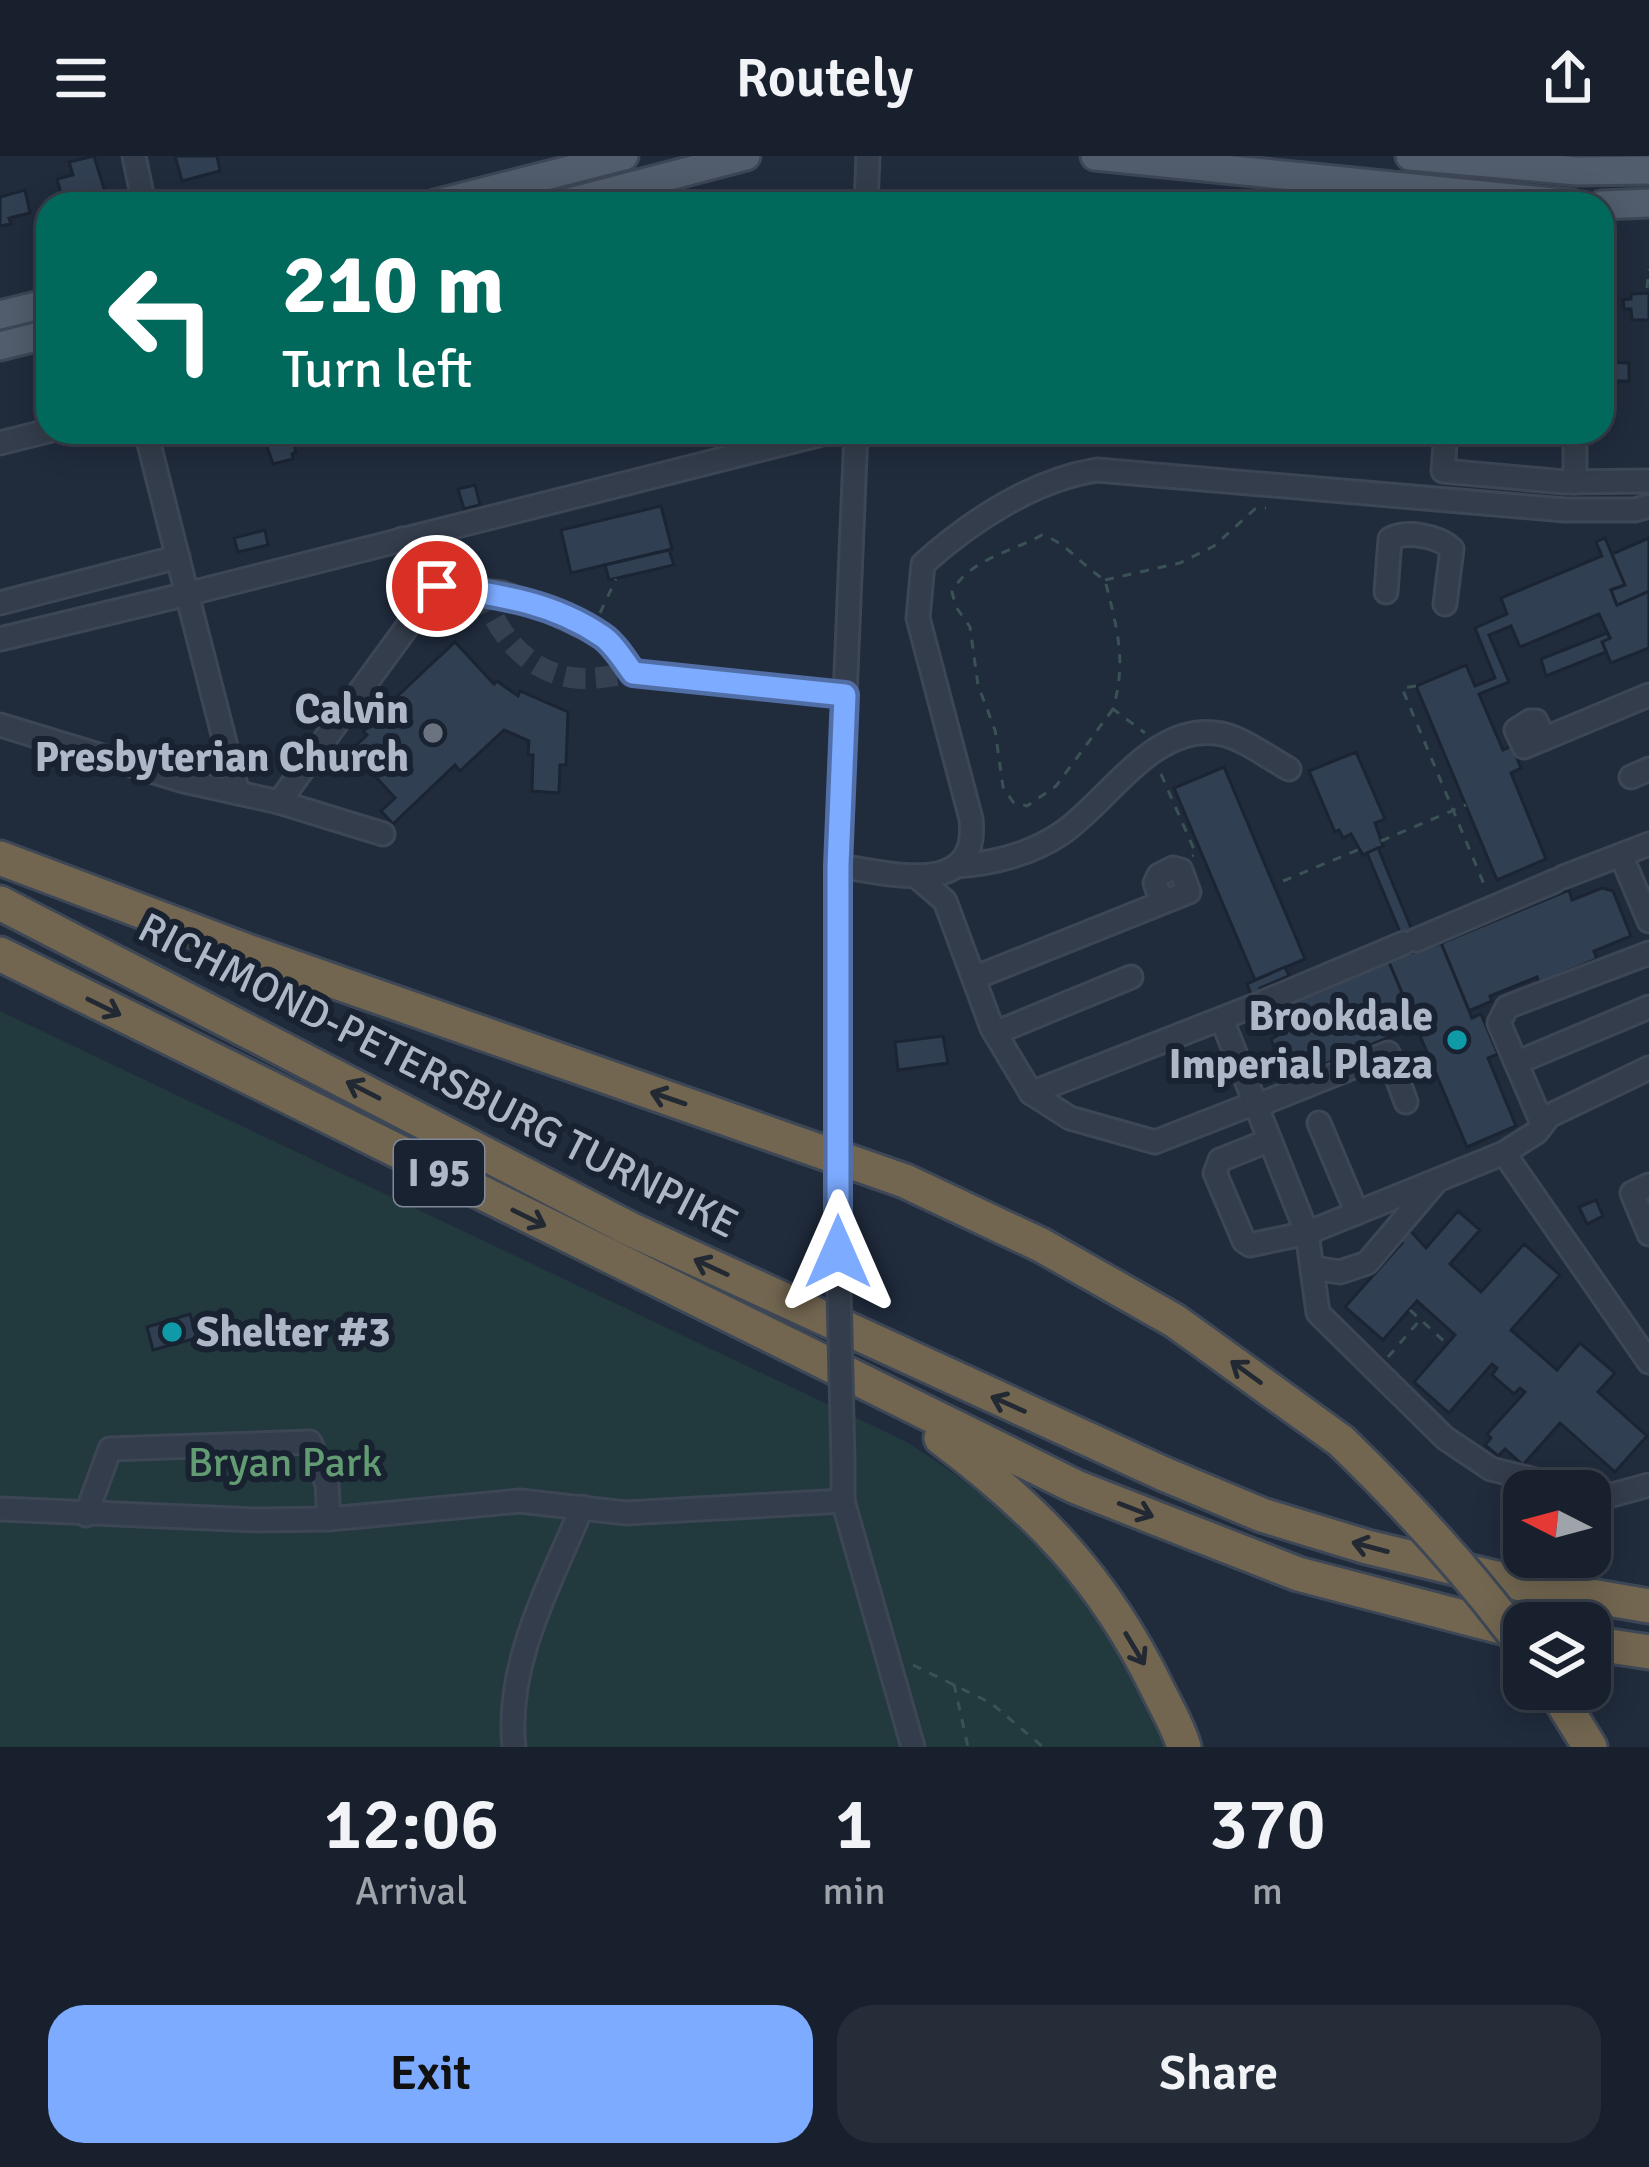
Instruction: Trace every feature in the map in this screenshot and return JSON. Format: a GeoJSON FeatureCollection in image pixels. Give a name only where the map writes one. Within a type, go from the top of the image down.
{"type":"FeatureCollection","features":[{"type":"Feature","properties":{"kind":"highway"},"geometry":{"type":"LineString","coordinates":[[0,858],[247,951],[905,1181],[1041,1245],[1175,1321],[1341,1441],[1402,1500],[1503,1618]]}},
{"type":"Feature","properties":{"kind":"highway","name":"RICHMOND-PETERSBURG TURNPIKE"},"geometry":{"type":"LineString","coordinates":[[0,903],[630,1228],[1164,1474],[1262,1515],[1367,1547],[1521,1584],[1649,1606]]}},
{"type":"Feature","properties":{"kind":"highway","name":"RICHMOND-PETERSBURG TURNPIKE"},"geometry":{"type":"LineString","coordinates":[[0,955],[1076,1486],[1298,1574],[1503,1628]]}},
{"type":"Feature","properties":{"kind":"highway"},"geometry":{"type":"LineString","coordinates":[[878,1390],[991,1475],[1054,1532],[1099,1588],[1142,1658],[1184,1747]]}},
{"type":"Feature","properties":{"kind":"highway"},"geometry":{"type":"LineString","coordinates":[[1611,1646],[1649,1652]]}},
{"type":"Feature","properties":{"kind":"highway"},"geometry":{"type":"LineString","coordinates":[[1568,1710],[1590,1747]]}},
{"type":"Feature","properties":{"kind":"main road"},"geometry":{"type":"LineString","coordinates":[[482,192],[624,156]]}},
{"type":"Feature","properties":{"kind":"main road"},"geometry":{"type":"LineString","coordinates":[[608,192],[746,156]]}},
{"type":"Feature","properties":{"kind":"main road"},"geometry":{"type":"LineString","coordinates":[[1095,156],[1401,192]]}},
{"type":"Feature","properties":{"kind":"main road"},"geometry":{"type":"LineString","coordinates":[[1410,156],[1511,167],[1614,164],[1649,170]]}},
{"type":"Feature","properties":{"kind":"main road"},"geometry":{"type":"LineString","coordinates":[[1614,205],[1649,203]]}},
{"type":"Feature","properties":{"kind":"main road"},"geometry":{"type":"LineString","coordinates":[[0,315],[36,306]]}},
{"type":"Feature","properties":{"kind":"main road"},"geometry":{"type":"LineString","coordinates":[[0,346],[36,337]]}},
{"type":"Feature","properties":{"kind":"street"},"geometry":{"type":"LineString","coordinates":[[134,156],[142,192]]}},
{"type":"Feature","properties":{"kind":"street"},"geometry":{"type":"LineString","coordinates":[[866,192],[868,156]]}},
{"type":"Feature","properties":{"kind":"street"},"geometry":{"type":"LineString","coordinates":[[0,443],[36,434]]}},
{"type":"Feature","properties":{"kind":"street"},"geometry":{"type":"LineString","coordinates":[[149,444],[238,793]]}},
{"type":"Feature","properties":{"kind":"street"},"geometry":{"type":"LineString","coordinates":[[0,639],[782,444]]}},
{"type":"Feature","properties":{"kind":"street"},"geometry":{"type":"LineString","coordinates":[[855,444],[838,866],[843,1501],[913,1747]]}},
{"type":"Feature","properties":{"kind":"street"},"geometry":{"type":"LineString","coordinates":[[1445,444],[1443,471],[1575,482],[1649,481]]}},
{"type":"Feature","properties":{"kind":"street"},"geometry":{"type":"LineString","coordinates":[[1575,444],[1575,482]]}},
{"type":"Feature","properties":{"kind":"street"},"geometry":{"type":"LineString","coordinates":[[838,866],[916,876],[949,872],[973,839],[918,618],[923,563],[947,542],[1064,475],[1096,470],[1565,510],[1649,506]]}},
{"type":"Feature","properties":{"kind":"street"},"geometry":{"type":"LineString","coordinates":[[1420,537],[1424,498]]}},
{"type":"Feature","properties":{"kind":"street"},"geometry":{"type":"LineString","coordinates":[[1386,592],[1390,539],[1399,534],[1443,540],[1452,549],[1445,604]]}},
{"type":"Feature","properties":{"kind":"street"},"geometry":{"type":"LineString","coordinates":[[402,539],[413,550],[414,569],[424,580],[542,607],[605,637],[633,673],[845,695]]}},
{"type":"Feature","properties":{"kind":"street"},"geometry":{"type":"LineString","coordinates":[[0,603],[178,557]]}},
{"type":"Feature","properties":{"kind":"street"},"geometry":{"type":"LineString","coordinates":[[279,802],[437,586]]}},
{"type":"Feature","properties":{"kind":"street"},"geometry":{"type":"LineString","coordinates":[[1544,739],[1649,695]]}},
{"type":"Feature","properties":{"kind":"street"},"geometry":{"type":"LineString","coordinates":[[0,725],[184,782],[279,802],[383,835]]}},
{"type":"Feature","properties":{"kind":"street"},"geometry":{"type":"LineString","coordinates":[[956,866],[984,865],[1061,834],[1152,753],[1194,732],[1226,735],[1288,769]]}},
{"type":"Feature","properties":{"kind":"street"},"geometry":{"type":"LineString","coordinates":[[1031,1093],[1222,1020],[1649,844]]}},
{"type":"Feature","properties":{"kind":"street"},"geometry":{"type":"LineString","coordinates":[[1621,855],[1649,921]]}},
{"type":"Feature","properties":{"kind":"street"},"geometry":{"type":"LineString","coordinates":[[916,876],[945,901],[995,1033],[1031,1093],[1070,1118],[1155,1142],[1388,1053],[1406,1102]]}},
{"type":"Feature","properties":{"kind":"street"},"geometry":{"type":"LineString","coordinates":[[974,978],[1162,902]]}},
{"type":"Feature","properties":{"kind":"street"},"geometry":{"type":"LineString","coordinates":[[1542,1124],[1499,1023],[1508,1007],[1649,953]]}},
{"type":"Feature","properties":{"kind":"street"},"geometry":{"type":"LineString","coordinates":[[995,1033],[1131,977]]}},
{"type":"Feature","properties":{"kind":"street"},"geometry":{"type":"LineString","coordinates":[[1516,1063],[1649,1006]]}},
{"type":"Feature","properties":{"kind":"street"},"geometry":{"type":"LineString","coordinates":[[1222,1020],[1307,1233],[1318,1313],[1445,1438],[1503,1472]]}},
{"type":"Feature","properties":{"kind":"street"},"geometry":{"type":"LineString","coordinates":[[1270,1140],[1220,1160],[1215,1172],[1244,1241],[1257,1245],[1307,1233],[1504,1153],[1538,1132],[1549,1116],[1649,1068]]}},
{"type":"Feature","properties":{"kind":"street"},"geometry":{"type":"LineString","coordinates":[[1319,1123],[1358,1213]]}},
{"type":"Feature","properties":{"kind":"street"},"geometry":{"type":"LineString","coordinates":[[1504,1153],[1649,1362]]}},
{"type":"Feature","properties":{"kind":"street"},"geometry":{"type":"LineString","coordinates":[[1313,1268],[1340,1272],[1366,1263],[1438,1179]]}},
{"type":"Feature","properties":{"kind":"street"},"geometry":{"type":"LineString","coordinates":[[1649,1185],[1632,1192],[1649,1234]]}},
{"type":"Feature","properties":{"kind":"street"},"geometry":{"type":"LineString","coordinates":[[86,1514],[110,1449],[310,1442],[327,1484],[329,1519]]}},
{"type":"Feature","properties":{"kind":"street"},"geometry":{"type":"LineString","coordinates":[[1611,1493],[1630,1493],[1649,1485]]}},
{"type":"Feature","properties":{"kind":"street"},"geometry":{"type":"LineString","coordinates":[[0,1509],[329,1519],[520,1501],[626,1513],[843,1501]]}},
{"type":"Feature","properties":{"kind":"street"},"geometry":{"type":"LineString","coordinates":[[514,1747],[516,1687],[524,1654],[583,1508]]}},
{"type":"Feature","properties":{"kind":"path"},"geometry":{"type":"LineString","coordinates":[[1647,287],[1649,269]]}},
{"type":"Feature","properties":{"kind":"path"},"geometry":{"type":"LineString","coordinates":[[1105,580],[1180,563],[1214,546],[1255,509],[1266,508]]}},
{"type":"Feature","properties":{"kind":"path"},"geometry":{"type":"LineString","coordinates":[[1042,535],[1058,540],[1081,565],[1105,580],[1118,633],[1122,677],[1113,709],[1056,786],[1027,806],[1013,802],[1003,788],[995,730],[978,686],[970,627],[952,592],[959,578],[1042,535]]}},
{"type":"Feature","properties":{"kind":"path"},"geometry":{"type":"LineString","coordinates":[[591,630],[616,578]]}},
{"type":"Feature","properties":{"kind":"path"},"geometry":{"type":"LineString","coordinates":[[1416,686],[1402,688],[1486,890]]}},
{"type":"Feature","properties":{"kind":"path"},"geometry":{"type":"LineString","coordinates":[[1113,709],[1150,738],[1152,753],[1196,854],[1190,857]]}},
{"type":"Feature","properties":{"kind":"path"},"geometry":{"type":"LineString","coordinates":[[1381,841],[1466,805]]}},
{"type":"Feature","properties":{"kind":"path"},"geometry":{"type":"LineString","coordinates":[[1283,881],[1360,849]]}},
{"type":"Feature","properties":{"kind":"path"},"geometry":{"type":"LineString","coordinates":[[1410,1310],[1447,1344]]}},
{"type":"Feature","properties":{"kind":"path"},"geometry":{"type":"LineString","coordinates":[[1375,1372],[1420,1320]]}},
{"type":"Feature","properties":{"kind":"path"},"geometry":{"type":"LineString","coordinates":[[884,1651],[991,1703],[1043,1747]]}},
{"type":"Feature","properties":{"kind":"path"},"geometry":{"type":"LineString","coordinates":[[954,1684],[968,1747]]}},
{"type":"Feature","properties":{"kind":"green space","name":"Bryan Park"},"geometry":{"type":"Polygon","coordinates":[[[0,1011],[905,1441],[990,1502],[1061,1572],[1118,1653],[1164,1747],[0,1747],[0,1011]]]}},
{"type":"Feature","properties":{"kind":"building"},"geometry":{"type":"Polygon","coordinates":[[[94,156],[105,192],[61,192],[57,179],[73,175],[69,162],[94,156]]]}},
{"type":"Feature","properties":{"kind":"building"},"geometry":{"type":"Polygon","coordinates":[[[175,156],[217,156],[220,171],[182,181],[175,156]]]}},
{"type":"Feature","properties":{"kind":"building"},"geometry":{"type":"Polygon","coordinates":[[[25,190],[30,213],[9,218],[11,224],[0,226],[0,197],[25,190]]]}},
{"type":"Feature","properties":{"kind":"building"},"geometry":{"type":"Polygon","coordinates":[[[1649,293],[1649,320],[1632,320],[1631,309],[1624,309],[1623,300],[1631,299],[1631,294],[1649,293]]]}},
{"type":"Feature","properties":{"kind":"building"},"geometry":{"type":"Polygon","coordinates":[[[1614,362],[1629,363],[1629,381],[1614,381],[1614,362]]]}},
{"type":"Feature","properties":{"kind":"building"},"geometry":{"type":"Polygon","coordinates":[[[266,444],[294,444],[293,459],[273,464],[266,444]]]}},
{"type":"Feature","properties":{"kind":"building"},"geometry":{"type":"Polygon","coordinates":[[[475,485],[480,505],[464,509],[458,489],[475,485]]]}},
{"type":"Feature","properties":{"kind":"building"},"geometry":{"type":"Polygon","coordinates":[[[661,506],[672,549],[571,573],[561,530],[661,506]]]}},
{"type":"Feature","properties":{"kind":"building"},"geometry":{"type":"Polygon","coordinates":[[[265,530],[268,545],[238,552],[234,538],[265,530]]]}},
{"type":"Feature","properties":{"kind":"building"},"geometry":{"type":"Polygon","coordinates":[[[1605,538],[1625,585],[1611,590],[1617,605],[1649,591],[1649,648],[1611,663],[1602,642],[1610,638],[1599,614],[1520,647],[1511,626],[1489,635],[1509,682],[1479,694],[1503,750],[1512,746],[1521,768],[1511,773],[1546,859],[1497,880],[1416,686],[1466,665],[1475,686],[1495,678],[1475,628],[1507,614],[1501,598],[1602,556],[1596,542],[1605,538]]]}},
{"type":"Feature","properties":{"kind":"building"},"geometry":{"type":"Polygon","coordinates":[[[1649,538],[1649,591],[1617,605],[1611,590],[1625,585],[1612,554],[1649,538]]]}},
{"type":"Feature","properties":{"kind":"building"},"geometry":{"type":"Polygon","coordinates":[[[669,550],[674,565],[609,580],[605,565],[669,550]]]}},
{"type":"Feature","properties":{"kind":"building"},"geometry":{"type":"Polygon","coordinates":[[[1607,633],[1610,638],[1602,642],[1606,652],[1546,676],[1541,659],[1607,633]]]}},
{"type":"Feature","properties":{"kind":"building","name":"Calvin Presbyterian Church"},"geometry":{"type":"Polygon","coordinates":[[[455,642],[494,684],[497,681],[518,696],[520,691],[568,712],[566,765],[560,765],[559,793],[532,791],[529,741],[504,730],[460,771],[455,765],[393,824],[381,811],[395,798],[351,750],[367,735],[363,731],[394,709],[389,704],[455,642]]]}},
{"type":"Feature","properties":{"kind":"building"},"geometry":{"type":"Polygon","coordinates":[[[1356,752],[1385,819],[1375,823],[1383,846],[1363,855],[1351,834],[1343,838],[1339,830],[1335,832],[1309,771],[1356,752]]]}},
{"type":"Feature","properties":{"kind":"building"},"geometry":{"type":"Polygon","coordinates":[[[1224,767],[1305,959],[1255,980],[1174,788],[1224,767]]]}},
{"type":"Feature","properties":{"kind":"building"},"geometry":{"type":"Polygon","coordinates":[[[1378,848],[1421,952],[1410,956],[1367,853],[1378,848]]]}},
{"type":"Feature","properties":{"kind":"building"},"geometry":{"type":"Polygon","coordinates":[[[1602,888],[1613,891],[1631,936],[1594,951],[1597,959],[1539,983],[1537,977],[1490,996],[1492,1001],[1469,1011],[1441,943],[1569,890],[1572,900],[1602,888]]]}},
{"type":"Feature","properties":{"kind":"building","name":"Brookdale Imperial Plaza"},"geometry":{"type":"Polygon","coordinates":[[[1441,943],[1472,1018],[1481,1014],[1498,1054],[1488,1058],[1516,1126],[1467,1147],[1388,960],[1441,943]]]}},
{"type":"Feature","properties":{"kind":"building"},"geometry":{"type":"Polygon","coordinates":[[[1388,960],[1416,1026],[1294,1077],[1287,1062],[1281,1065],[1271,1039],[1277,1036],[1272,1024],[1265,1027],[1259,1014],[1388,960]]]}},
{"type":"Feature","properties":{"kind":"building"},"geometry":{"type":"Polygon","coordinates":[[[1285,967],[1289,976],[1260,988],[1269,1010],[1259,1014],[1247,984],[1285,967]]]}},
{"type":"Feature","properties":{"kind":"building"},"geometry":{"type":"Polygon","coordinates":[[[943,1036],[948,1063],[898,1070],[895,1042],[943,1036]]]}},
{"type":"Feature","properties":{"kind":"building"},"geometry":{"type":"Polygon","coordinates":[[[1596,1200],[1603,1216],[1587,1224],[1579,1207],[1596,1200]]]}},
{"type":"Feature","properties":{"kind":"building"},"geometry":{"type":"Polygon","coordinates":[[[1458,1211],[1480,1230],[1450,1264],[1481,1292],[1524,1244],[1560,1275],[1511,1330],[1557,1370],[1580,1343],[1615,1373],[1598,1392],[1647,1436],[1615,1472],[1560,1423],[1523,1465],[1505,1449],[1498,1456],[1485,1445],[1491,1438],[1487,1434],[1525,1392],[1520,1388],[1514,1394],[1492,1375],[1497,1368],[1492,1364],[1449,1413],[1414,1382],[1455,1335],[1417,1301],[1383,1340],[1345,1307],[1402,1243],[1387,1229],[1398,1217],[1426,1248],[1458,1211]]]}},
{"type":"Feature","properties":{"kind":"building","name":"Shelter #3"},"geometry":{"type":"Polygon","coordinates":[[[190,1314],[197,1338],[153,1350],[147,1327],[190,1314]]]}},
{"type":"Feature","properties":{"kind":"tunnel"},"geometry":{"type":"LineString","coordinates":[[482,591],[506,636],[543,668],[583,678],[633,673]]}},
{"type":"Feature","properties":{"kind":"place","name":"Calvin Presbyterian Church"},"geometry":{"type":"Point","coordinates":[433,733]}},
{"type":"Feature","properties":{"kind":"place","name":"Brookdale Imperial Plaza"},"geometry":{"type":"Point","coordinates":[1457,1040]}},
{"type":"Feature","properties":{"kind":"place","name":"Shelter #3"},"geometry":{"type":"Point","coordinates":[172,1332]}},
{"type":"Feature","properties":{"kind":"route"},"geometry":{"type":"LineString","coordinates":[[437,586],[502,593],[542,607],[605,637],[633,673],[845,695],[838,866],[838,1252]]}}]}
